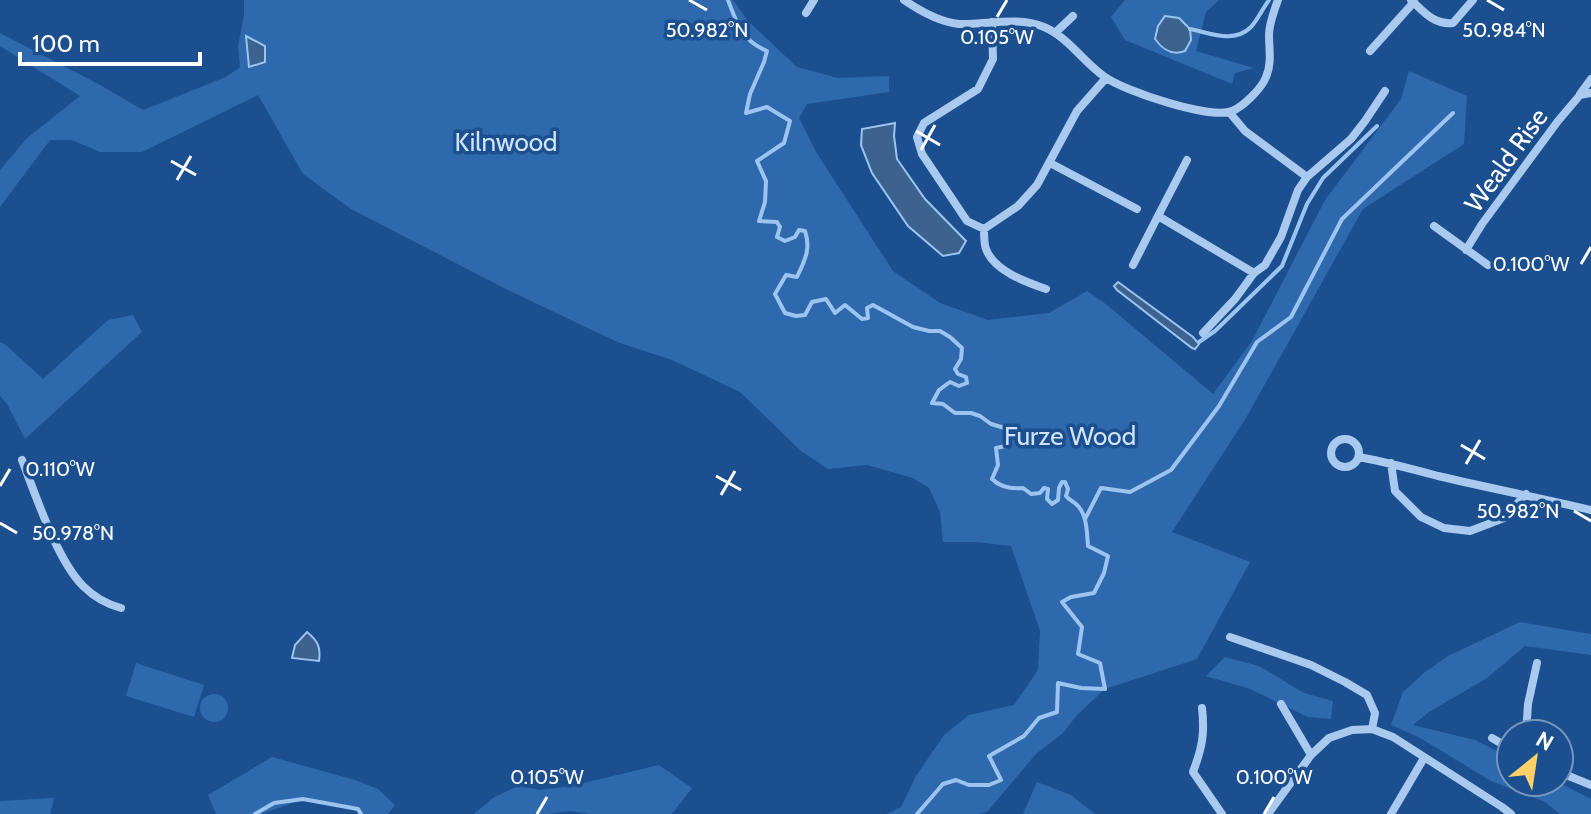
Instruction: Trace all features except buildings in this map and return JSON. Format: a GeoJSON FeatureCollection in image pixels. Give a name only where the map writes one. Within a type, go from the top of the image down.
{"type":"FeatureCollection","features":[{"type":"Feature","properties":{"kind":"street"},"geometry":{"type":"LineString","coordinates":[[806,13],[814,0]]}},
{"type":"Feature","properties":{"kind":"street"},"geometry":{"type":"LineString","coordinates":[[904,0],[935,18],[958,24],[1021,21],[1042,27],[1055,33],[1106,78],[1155,99],[1215,113],[1230,113],[1243,105],[1265,80],[1269,66],[1269,31],[1278,0]]}},
{"type":"Feature","properties":{"kind":"street"},"geometry":{"type":"LineString","coordinates":[[1370,51],[1412,1],[1433,20],[1444,24],[1453,23],[1473,0]]}},
{"type":"Feature","properties":{"kind":"street"},"geometry":{"type":"LineString","coordinates":[[1055,33],[1073,16]]}},
{"type":"Feature","properties":{"kind":"street"},"geometry":{"type":"LineString","coordinates":[[984,229],[967,221],[922,154],[917,137],[924,123],[978,89],[993,59],[992,22]]}},
{"type":"Feature","properties":{"kind":"street"},"geometry":{"type":"LineString","coordinates":[[984,229],[1018,206],[1037,185],[1077,111],[1106,78]]}},
{"type":"Feature","properties":{"kind":"street","name":"Weald Rise"},"geometry":{"type":"LineString","coordinates":[[1466,250],[1558,121],[1591,81]]}},
{"type":"Feature","properties":{"kind":"street"},"geometry":{"type":"LineString","coordinates":[[1203,333],[1254,273],[1265,265],[1281,237],[1298,190],[1307,177],[1351,139],[1385,91]]}},
{"type":"Feature","properties":{"kind":"street","name":"Weald Rise"},"geometry":{"type":"LineString","coordinates":[[1580,95],[1591,93]]}},
{"type":"Feature","properties":{"kind":"street"},"geometry":{"type":"LineString","coordinates":[[1230,113],[1245,131],[1307,177]]}},
{"type":"Feature","properties":{"kind":"street"},"geometry":{"type":"LineString","coordinates":[[1133,265],[1187,160]]}},
{"type":"Feature","properties":{"kind":"street"},"geometry":{"type":"LineString","coordinates":[[1050,163],[1137,209]]}},
{"type":"Feature","properties":{"kind":"street"},"geometry":{"type":"LineString","coordinates":[[1158,216],[1254,273]]}},
{"type":"Feature","properties":{"kind":"street","name":"Weald Rise"},"geometry":{"type":"LineString","coordinates":[[1434,226],[1488,265]]}},
{"type":"Feature","properties":{"kind":"street"},"geometry":{"type":"LineString","coordinates":[[984,229],[986,249],[1000,268],[1046,289]]}},
{"type":"Feature","properties":{"kind":"street"},"geometry":{"type":"LineString","coordinates":[[1359,457],[1591,510]]}},
{"type":"Feature","properties":{"kind":"street"},"geometry":{"type":"LineString","coordinates":[[22,460],[68,568],[96,597],[121,608]]}},
{"type":"Feature","properties":{"kind":"street"},"geometry":{"type":"LineString","coordinates":[[1391,463],[1395,491],[1421,517],[1444,528],[1470,531],[1504,518],[1526,494]]}},
{"type":"Feature","properties":{"kind":"street"},"geometry":{"type":"LineString","coordinates":[[1230,637],[1311,665],[1367,695],[1375,713],[1372,729]]}},
{"type":"Feature","properties":{"kind":"street"},"geometry":{"type":"LineString","coordinates":[[1527,718],[1537,663]]}},
{"type":"Feature","properties":{"kind":"street"},"geometry":{"type":"LineString","coordinates":[[1281,704],[1311,755]]}},
{"type":"Feature","properties":{"kind":"street"},"geometry":{"type":"LineString","coordinates":[[1202,708],[1202,751],[1193,772],[1222,814]]}},
{"type":"Feature","properties":{"kind":"street"},"geometry":{"type":"LineString","coordinates":[[1268,814],[1311,755],[1329,738],[1352,730],[1372,729],[1393,737],[1511,814]]}},
{"type":"Feature","properties":{"kind":"street"},"geometry":{"type":"LineString","coordinates":[[1391,814],[1424,758]]}},
{"type":"Feature","properties":{"kind":"green space","name":"Furze Wood"},"geometry":{"type":"Polygon","coordinates":[[[244,0],[733,0],[748,21],[797,67],[838,78],[889,76],[889,92],[807,104],[799,118],[816,152],[893,271],[940,303],[988,320],[1049,313],[1087,291],[1213,394],[1252,341],[1325,200],[1401,99],[1409,71],[1467,96],[1464,144],[1363,209],[1246,418],[1172,532],[1250,562],[1197,659],[1105,689],[1063,733],[1036,754],[987,812],[887,814],[901,807],[916,776],[944,735],[969,715],[1014,705],[1038,670],[1040,631],[1011,546],[943,542],[940,512],[929,488],[913,478],[867,465],[828,469],[801,451],[740,392],[672,360],[598,333],[351,209],[303,174],[258,95],[142,152],[100,152],[72,140],[50,140],[0,207],[0,170],[27,138],[80,96],[0,46],[0,33],[143,110],[226,77],[240,67],[238,46],[244,0]]]}},
{"type":"Feature","properties":{"kind":"green space"},"geometry":{"type":"Polygon","coordinates":[[[1125,0],[1219,0],[1206,12],[1196,51],[1254,68],[1235,73],[1232,84],[1125,40],[1111,17],[1125,0]]]}},
{"type":"Feature","properties":{"kind":"green space"},"geometry":{"type":"Polygon","coordinates":[[[133,315],[142,332],[25,439],[0,396],[0,342],[43,379],[108,320],[133,315]]]}},
{"type":"Feature","properties":{"kind":"green space"},"geometry":{"type":"Polygon","coordinates":[[[1520,622],[1591,634],[1591,655],[1525,646],[1487,678],[1413,725],[1475,740],[1495,750],[1495,783],[1420,738],[1391,725],[1403,692],[1448,656],[1520,622]]]}},
{"type":"Feature","properties":{"kind":"green space"},"geometry":{"type":"Polygon","coordinates":[[[1225,657],[1259,666],[1304,693],[1333,701],[1331,719],[1308,717],[1250,689],[1206,676],[1225,657]]]}},
{"type":"Feature","properties":{"kind":"green space"},"geometry":{"type":"Polygon","coordinates":[[[136,663],[204,685],[194,717],[126,696],[136,663]]]}},
{"type":"Feature","properties":{"kind":"green space"},"geometry":{"type":"Polygon","coordinates":[[[214,694],[224,698],[228,708],[224,718],[214,722],[204,718],[200,708],[204,698],[214,694]]]}},
{"type":"Feature","properties":{"kind":"green space"},"geometry":{"type":"Polygon","coordinates":[[[272,757],[355,780],[378,789],[395,805],[388,814],[360,814],[304,799],[261,814],[216,814],[208,795],[272,757]]]}},
{"type":"Feature","properties":{"kind":"green space"},"geometry":{"type":"Polygon","coordinates":[[[659,765],[692,788],[672,814],[569,811],[474,814],[493,798],[520,785],[539,790],[571,786],[659,765]]]}},
{"type":"Feature","properties":{"kind":"green space"},"geometry":{"type":"Polygon","coordinates":[[[1037,782],[1071,795],[1095,814],[1023,814],[1037,782]]]}},
{"type":"Feature","properties":{"kind":"green space"},"geometry":{"type":"Polygon","coordinates":[[[1575,791],[1591,799],[1591,814],[1560,814],[1535,798],[1575,798],[1575,791]]]}},
{"type":"Feature","properties":{"kind":"green space"},"geometry":{"type":"Polygon","coordinates":[[[54,798],[50,814],[0,814],[0,801],[54,798]]]}},
{"type":"Feature","properties":{"kind":"shaded area"},"geometry":{"type":"Polygon","coordinates":[[[1165,16],[1179,18],[1190,29],[1191,40],[1185,51],[1168,51],[1155,39],[1158,26],[1165,16]]]}},
{"type":"Feature","properties":{"kind":"shaded area"},"geometry":{"type":"Polygon","coordinates":[[[246,36],[265,46],[265,62],[249,67],[246,36]]]}},
{"type":"Feature","properties":{"kind":"shaded area"},"geometry":{"type":"Polygon","coordinates":[[[895,123],[897,159],[925,199],[966,241],[959,253],[943,256],[908,226],[872,173],[861,145],[862,129],[895,123]]]}},
{"type":"Feature","properties":{"kind":"shaded area"},"geometry":{"type":"Polygon","coordinates":[[[1118,282],[1193,337],[1199,344],[1195,349],[1117,290],[1114,286],[1118,282]]]}},
{"type":"Feature","properties":{"kind":"shaded area"},"geometry":{"type":"Polygon","coordinates":[[[307,632],[318,645],[319,661],[292,658],[295,645],[307,632]]]}},
{"type":"Feature","properties":{"kind":"waterway"},"geometry":{"type":"LineString","coordinates":[[728,0],[746,37],[767,51],[746,113],[767,107],[790,121],[784,143],[757,161],[766,181],[765,202],[759,221],[777,222],[780,227],[777,237],[785,241],[795,237],[799,230],[805,231],[807,237],[806,254],[797,277],[786,275],[775,294],[785,313],[805,315],[812,302],[826,299],[835,313],[845,305],[862,319],[868,318],[867,308],[873,305],[913,327],[940,331],[950,337],[962,348],[961,359],[955,369],[966,377],[967,383],[959,386],[950,382],[939,390],[932,403],[943,404],[955,413],[980,416],[991,424],[1008,429],[1012,435],[1006,446],[996,448],[998,465],[992,479],[1006,487],[1023,488],[1031,494],[1048,489],[1047,499],[1052,504],[1058,500],[1059,488],[1065,482],[1068,489],[1066,496],[1083,513],[1088,546],[1108,556],[1094,593],[1062,602],[1082,627],[1078,654],[1100,663],[1105,689],[1058,683],[1057,712],[1039,718],[1024,736],[989,756],[1001,780],[989,785],[969,785],[956,780],[943,784],[917,814]]}},
{"type":"Feature","properties":{"kind":"waterway"},"geometry":{"type":"LineString","coordinates":[[1190,29],[1222,36],[1237,35],[1251,27],[1269,0]]}},
{"type":"Feature","properties":{"kind":"waterway"},"geometry":{"type":"LineString","coordinates":[[1085,519],[1101,488],[1130,492],[1171,470],[1219,406],[1257,342],[1291,317],[1342,219],[1453,113]]}},
{"type":"Feature","properties":{"kind":"waterway"},"geometry":{"type":"LineString","coordinates":[[1199,342],[1215,331],[1282,266],[1307,204],[1323,178],[1377,126]]}},
{"type":"Feature","properties":{"kind":"waterway"},"geometry":{"type":"LineString","coordinates":[[255,814],[274,803],[303,799],[358,809],[361,814]]}},
{"type":"Feature","properties":{"kind":"park label","name":"Kilnwood"},"geometry":{"type":"Point","coordinates":[506,142]}}]}
